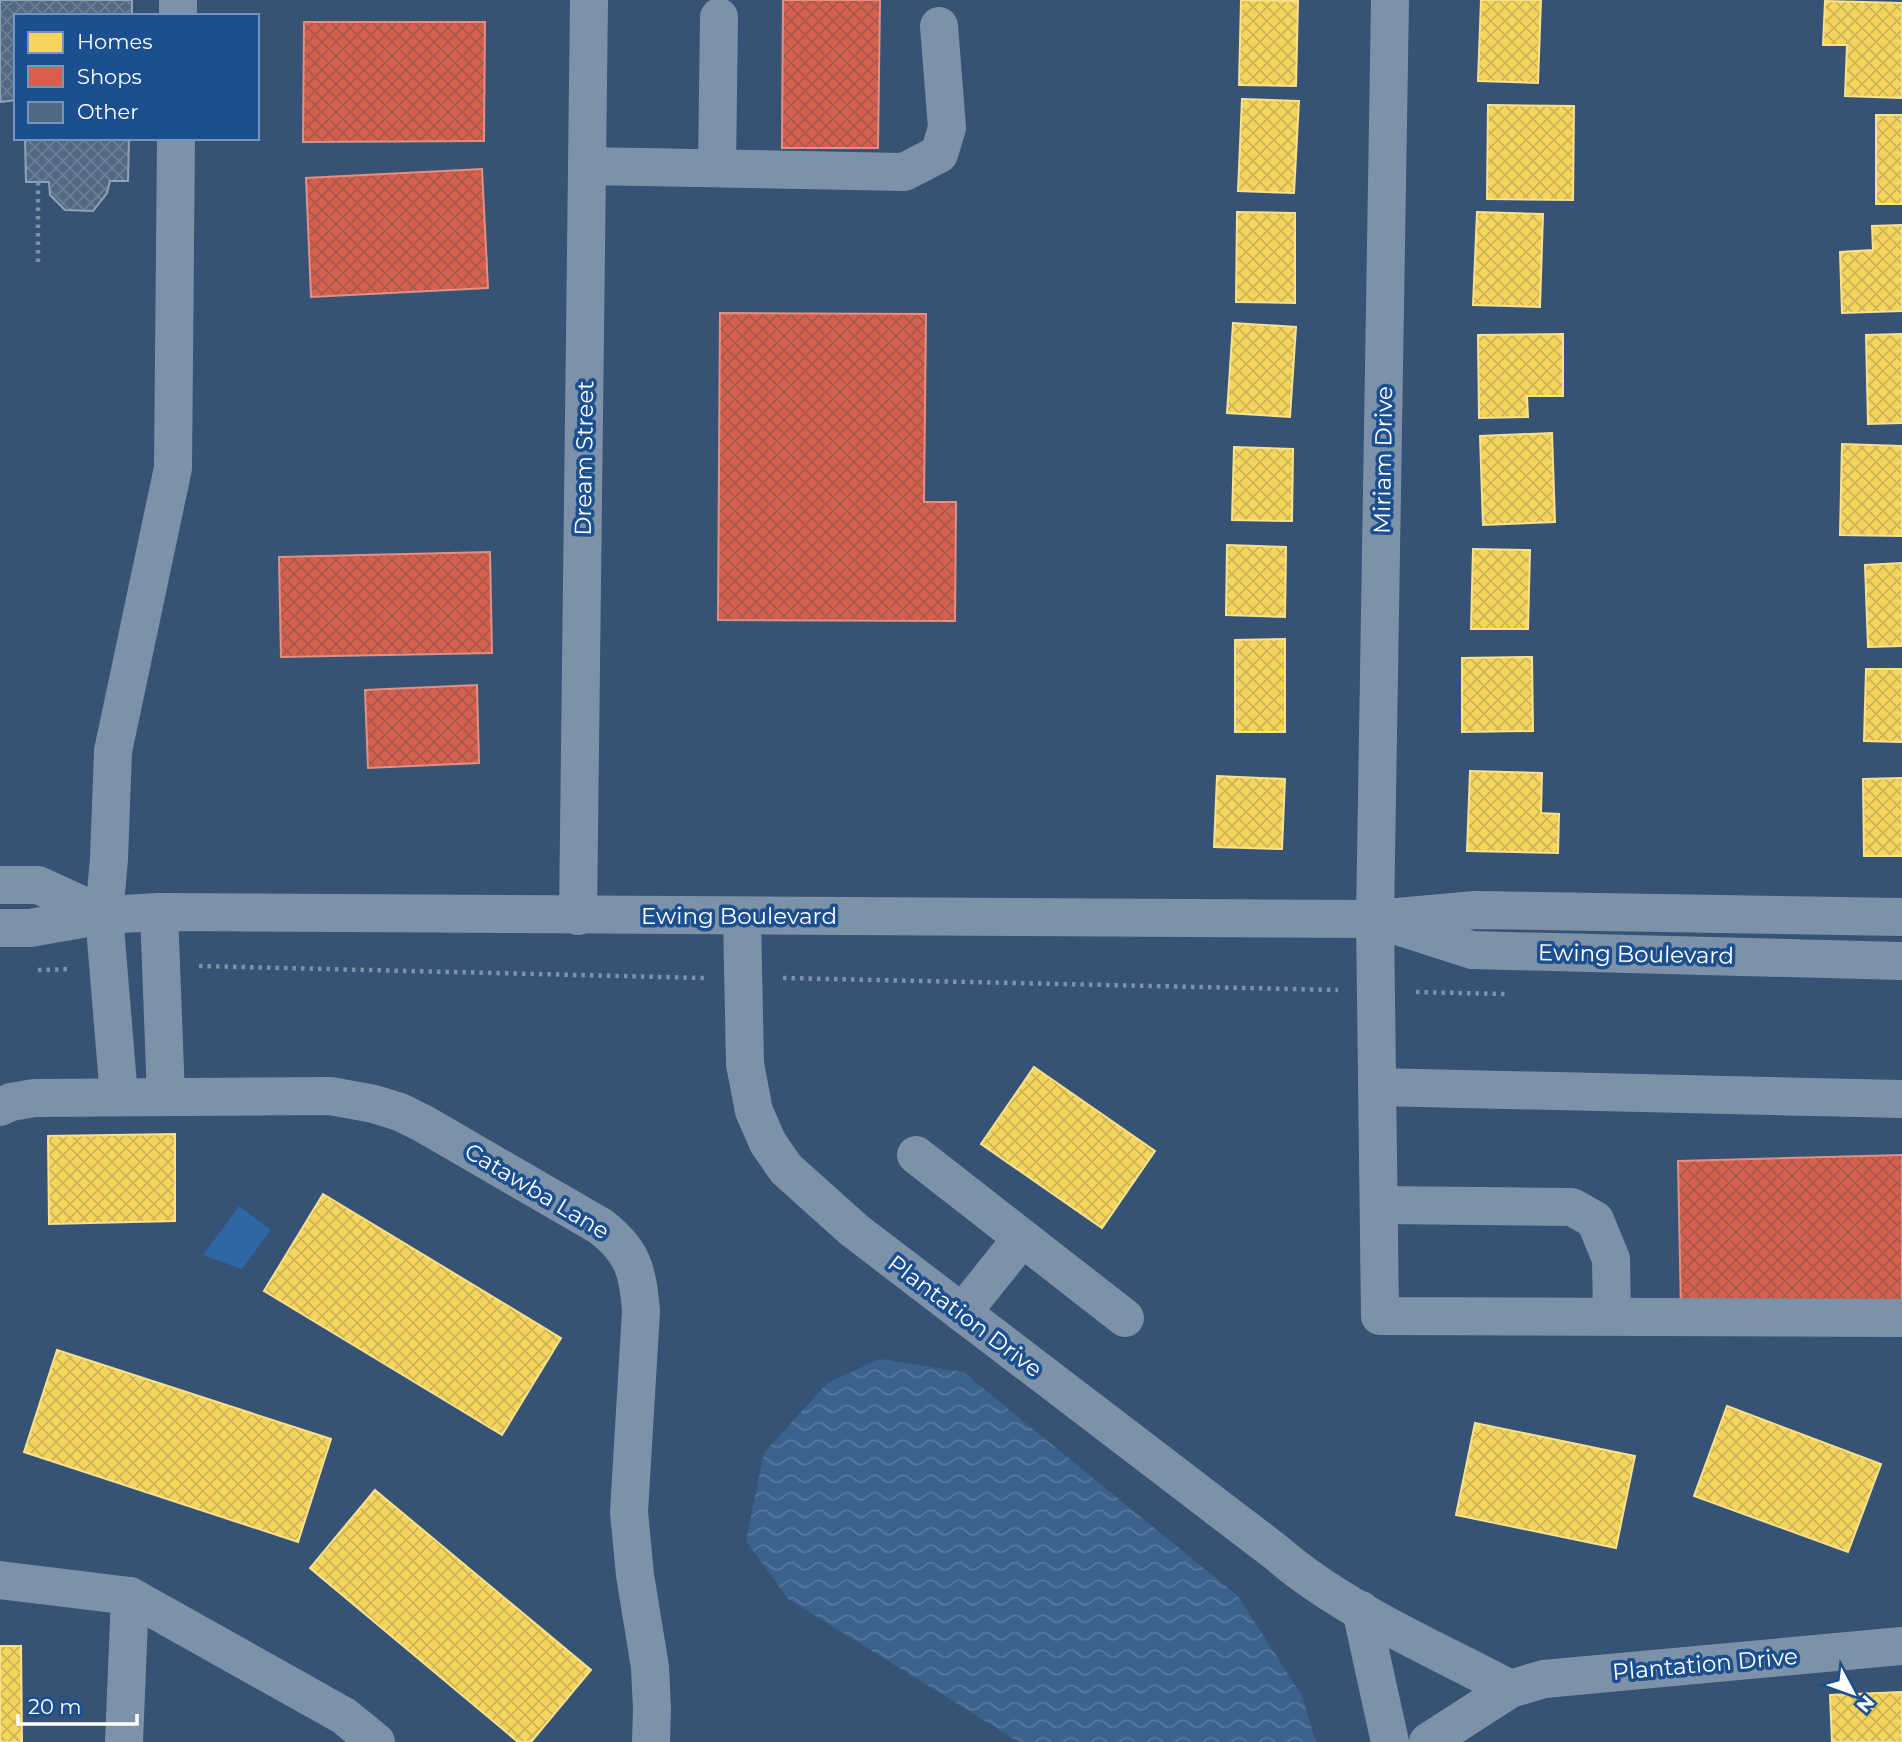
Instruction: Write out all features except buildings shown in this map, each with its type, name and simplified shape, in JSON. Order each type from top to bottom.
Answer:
[{"type":"street","name":"Dream Street","points":[[578,916],[589,0]]},
{"type":"street","name":"Miriam Drive","points":[[1390,0],[1375,919],[1380,1315],[1612,1316]]},
{"type":"street","points":[[717,168],[719,17]]},
{"type":"street","points":[[587,166],[904,172],[939,154],[947,128],[940,26]]},
{"type":"street","points":[[119,1097],[104,915],[113,751],[173,468],[176,140]]},
{"type":"street","name":"Ewing Boulevard","points":[[0,885],[38,885],[104,915]]},
{"type":"street","name":"Ewing Boulevard","points":[[0,928],[30,928],[104,915],[159,912],[1375,919],[1475,910],[1902,917]]},
{"type":"street","points":[[159,912],[166,1097]]},
{"type":"street","name":"Plantation Drive","points":[[742,916],[745,1065],[754,1111],[768,1143],[786,1169],[853,1230],[1277,1553],[1299,1573],[1361,1610],[1510,1689]]},
{"type":"street","name":"Ewing Boulevard","points":[[1375,919],[1472,950],[1902,961]]},
{"type":"street","points":[[1377,1087],[1902,1100]]},
{"type":"street","name":"Catawba Lane","points":[[0,1107],[34,1098],[119,1097],[331,1096],[374,1104],[400,1112],[424,1124],[600,1226],[617,1240],[635,1265],[641,1311],[629,1512],[635,1575],[650,1667],[651,1742]]},
{"type":"street","points":[[916,1155],[1125,1318]]},
{"type":"street","points":[[1379,1205],[1572,1207],[1595,1220],[1611,1259],[1612,1316],[1902,1318]]},
{"type":"street","points":[[962,1313],[1022,1238]]},
{"type":"street","points":[[0,1580],[130,1596],[344,1716],[376,1742]]},
{"type":"street","points":[[124,1742],[130,1596]]},
{"type":"street","points":[[1361,1610],[1390,1742]]},
{"type":"street","name":"Plantation Drive","points":[[1428,1742],[1510,1689],[1544,1679],[1902,1646]]},
{"type":"path","points":[[38,182],[38,264]]},
{"type":"path","points":[[202,966],[708,978]]},
{"type":"shaded area","points":[[239,1206],[271,1230],[242,1269],[203,1255]]},
{"type":"water","points":[[880,1359],[963,1372],[1238,1596],[1302,1696],[1316,1742],[1019,1742],[788,1599],[746,1541],[764,1453],[827,1383]]}]
